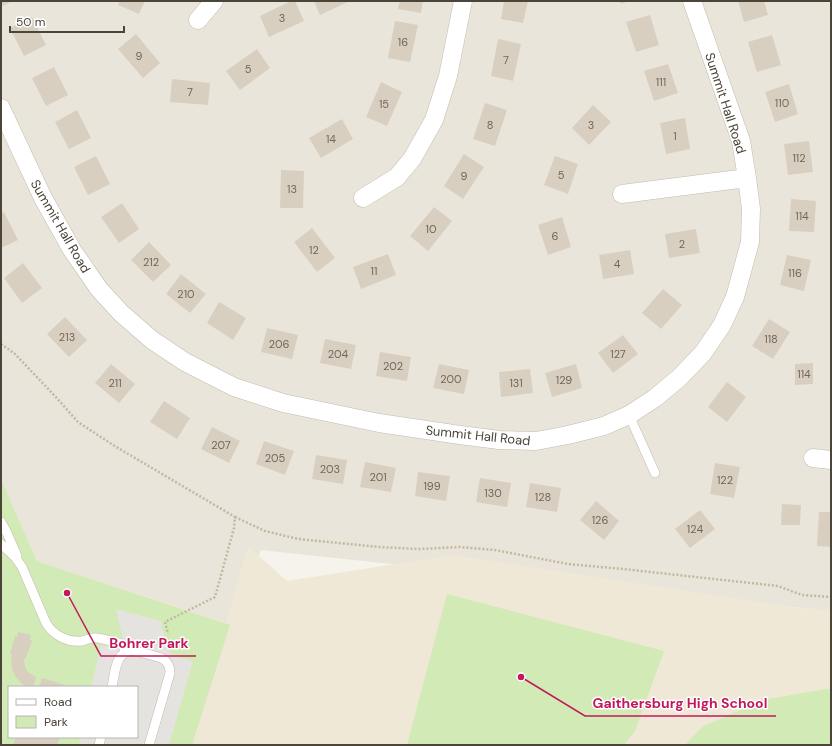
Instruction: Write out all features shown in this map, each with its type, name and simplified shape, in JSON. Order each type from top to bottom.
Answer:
[{"type":"street","points":[[198,20],[214,1]]},
{"type":"street","points":[[363,198],[397,177],[412,159],[434,120],[448,76],[463,1]]},
{"type":"street","name":"Summit Hall Road","points":[[1,108],[43,198],[72,250],[99,289],[121,313],[152,340],[185,362],[234,387],[283,403],[379,423],[500,440],[536,441],[604,426],[629,415],[656,398],[679,378],[703,353],[722,325],[735,298],[750,242],[751,209],[747,178],[741,141],[692,1]]},
{"type":"street","points":[[622,194],[747,178]]},
{"type":"street","points":[[812,458],[831,460]]},
{"type":"lane","points":[[629,415],[654,473]]},
{"type":"lane","points":[[1,522],[8,533],[49,628],[55,634],[73,640],[80,641],[96,638],[119,643],[126,652]]},
{"type":"lane","points":[[1,544],[22,566]]},
{"type":"lane","points":[[112,686],[119,659],[126,652],[134,651],[161,658],[170,668],[170,673],[149,745]]},
{"type":"path","points":[[1,344],[14,354],[78,422],[113,445],[235,517],[265,531],[298,539],[379,547],[419,549],[460,547],[495,550],[568,564],[778,586],[802,595],[831,597]]},
{"type":"path","points":[[168,634],[165,622],[216,597],[234,528],[235,517]]},
{"type":"shaded area","points":[[1,1],[831,1],[831,611],[261,550],[230,625],[37,561],[1,479]]},
{"type":"shaded area","points":[[248,546],[287,581],[453,555],[800,608],[831,610],[831,745],[191,745]]},
{"type":"shaded area","points":[[116,609],[161,621],[166,645],[170,653],[176,657],[193,661],[169,745],[79,745],[80,738],[138,738],[138,686],[91,686],[101,645],[119,648],[123,643]]},
{"type":"green space","points":[[1,479],[37,561],[230,625],[192,745],[1,745]]},
{"type":"green space","points":[[447,594],[664,651],[635,731],[624,745],[407,745]]},
{"type":"green space","points":[[827,689],[831,690],[831,745],[685,745],[702,727],[762,700]]},
{"type":"building","points":[[1,1],[12,1],[3,6]]},
{"type":"building","points":[[120,1],[145,1],[139,14],[118,5]]},
{"type":"building","points":[[291,1],[295,1],[304,21],[269,37],[260,16]]},
{"type":"building","points":[[314,1],[350,1],[320,15]]},
{"type":"building","points":[[400,1],[423,1],[421,13],[398,9]]},
{"type":"building","points":[[504,1],[528,1],[523,23],[501,19]]},
{"type":"building","points":[[620,1],[629,1],[621,4]]},
{"type":"building","points":[[738,1],[764,1],[768,15],[744,22]]},
{"type":"building","points":[[650,15],[659,45],[636,52],[626,22]]},
{"type":"building","points":[[32,17],[46,45],[24,56],[10,28]]},
{"type":"building","points":[[395,21],[418,25],[410,62],[388,58]]},
{"type":"building","points":[[136,34],[160,63],[143,78],[118,49]]},
{"type":"building","points":[[772,35],[781,65],[757,72],[748,42]]},
{"type":"building","points":[[498,39],[521,44],[513,81],[491,76]]},
{"type":"building","points":[[257,49],[270,68],[240,90],[226,71]]},
{"type":"building","points":[[668,64],[678,93],[654,101],[644,71]]},
{"type":"building","points":[[54,67],[68,95],[46,106],[32,78]]},
{"type":"building","points":[[172,79],[210,83],[208,105],[170,102]]},
{"type":"building","points":[[381,82],[402,92],[387,126],[366,117]]},
{"type":"building","points":[[789,84],[798,114],[775,122],[765,92]]},
{"type":"building","points":[[485,103],[507,110],[495,146],[473,139]]},
{"type":"building","points":[[593,105],[611,122],[589,145],[572,128]]},
{"type":"building","points":[[77,110],[91,138],[69,149],[55,122]]},
{"type":"building","points":[[685,118],[690,149],[666,154],[660,123]]},
{"type":"building","points":[[342,119],[353,139],[321,158],[309,138]]},
{"type":"building","points":[[809,141],[813,172],[788,175],[784,144]]},
{"type":"building","points":[[464,154],[484,167],[463,199],[444,186]]},
{"type":"building","points":[[96,156],[110,184],[88,195],[74,167]]},
{"type":"building","points":[[555,156],[578,164],[568,194],[544,185]]},
{"type":"building","points":[[281,170],[304,171],[303,208],[280,208]]},
{"type":"building","points":[[791,199],[816,201],[814,232],[789,231]]},
{"type":"building","points":[[122,203],[139,229],[119,243],[101,217]]},
{"type":"building","points":[[434,207],[452,221],[428,251],[410,236]]},
{"type":"building","points":[[4,212],[18,240],[1,248],[1,213]]},
{"type":"building","points":[[562,217],[571,247],[548,255],[538,225]]},
{"type":"building","points":[[312,228],[335,258],[317,272],[294,242]]},
{"type":"building","points":[[696,229],[700,253],[669,258],[665,234]]},
{"type":"building","points":[[149,242],[171,265],[153,282],[131,260]]},
{"type":"building","points":[[630,250],[634,274],[603,279],[599,255]]},
{"type":"building","points":[[388,254],[396,275],[361,289],[353,267]]},
{"type":"building","points":[[787,255],[811,260],[804,291],[780,285]]},
{"type":"building","points":[[23,263],[42,288],[22,303],[4,278]]},
{"type":"building","points":[[181,274],[206,294],[190,313],[166,294]]},
{"type":"building","points":[[663,289],[682,305],[661,329],[642,313]]},
{"type":"building","points":[[219,302],[246,318],[233,340],[207,323]]},
{"type":"building","points":[[65,317],[87,340],[69,357],[47,334]]},
{"type":"building","points":[[769,319],[790,332],[773,359],[752,346]]},
{"type":"building","points":[[267,328],[298,335],[292,359],[261,352]]},
{"type":"building","points":[[623,335],[638,354],[613,373],[598,353]]},
{"type":"building","points":[[325,339],[356,345],[351,369],[320,363]]},
{"type":"building","points":[[380,352],[411,357],[407,381],[376,376]]},
{"type":"building","points":[[813,363],[813,384],[795,385],[795,364]]},
{"type":"building","points":[[111,364],[135,384],[119,403],[95,383]]},
{"type":"building","points":[[439,364],[469,370],[464,394],[433,388]]},
{"type":"building","points":[[576,364],[582,388],[552,397],[545,373]]},
{"type":"building","points":[[530,369],[533,393],[501,397],[499,372]]},
{"type":"building","points":[[727,382],[746,397],[727,422],[708,407]]},
{"type":"building","points":[[164,401],[190,418],[177,439],[150,422]]},
{"type":"building","points":[[212,427],[240,441],[229,463],[201,449]]},
{"type":"building","points":[[264,441],[294,451],[285,475],[256,464]]},
{"type":"building","points":[[316,455],[347,460],[343,484],[312,479]]},
{"type":"building","points":[[365,462],[396,468],[391,492],[360,487]]},
{"type":"building","points":[[715,463],[740,467],[734,498],[710,494]]},
{"type":"building","points":[[418,472],[450,476],[446,501],[415,496]]},
{"type":"building","points":[[480,478],[511,483],[507,507],[476,502]]},
{"type":"building","points":[[530,483],[561,488],[557,512],[526,507]]},
{"type":"building","points":[[596,501],[619,521],[604,540],[580,520]]},
{"type":"building","points":[[782,504],[801,505],[800,525],[781,525]]},
{"type":"building","points":[[700,510],[715,529],[690,548],[675,529]]},
{"type":"building","points":[[819,512],[831,512],[831,547],[817,546]]},
{"type":"building","points":[[18,632],[31,635],[30,640],[32,641],[24,660],[25,667],[28,672],[36,677],[33,686],[26,686],[22,684],[12,669],[12,654],[10,654],[15,636],[17,637]]},
{"type":"building","points":[[42,678],[65,685],[64,686],[39,686]]},
{"type":"building","points":[[16,738],[60,738],[57,745],[13,745]]},
{"type":"place","name":"Bohrer Park","points":[[67,593]]},
{"type":"place","name":"Gaithersburg High School","points":[[521,677]]}]
